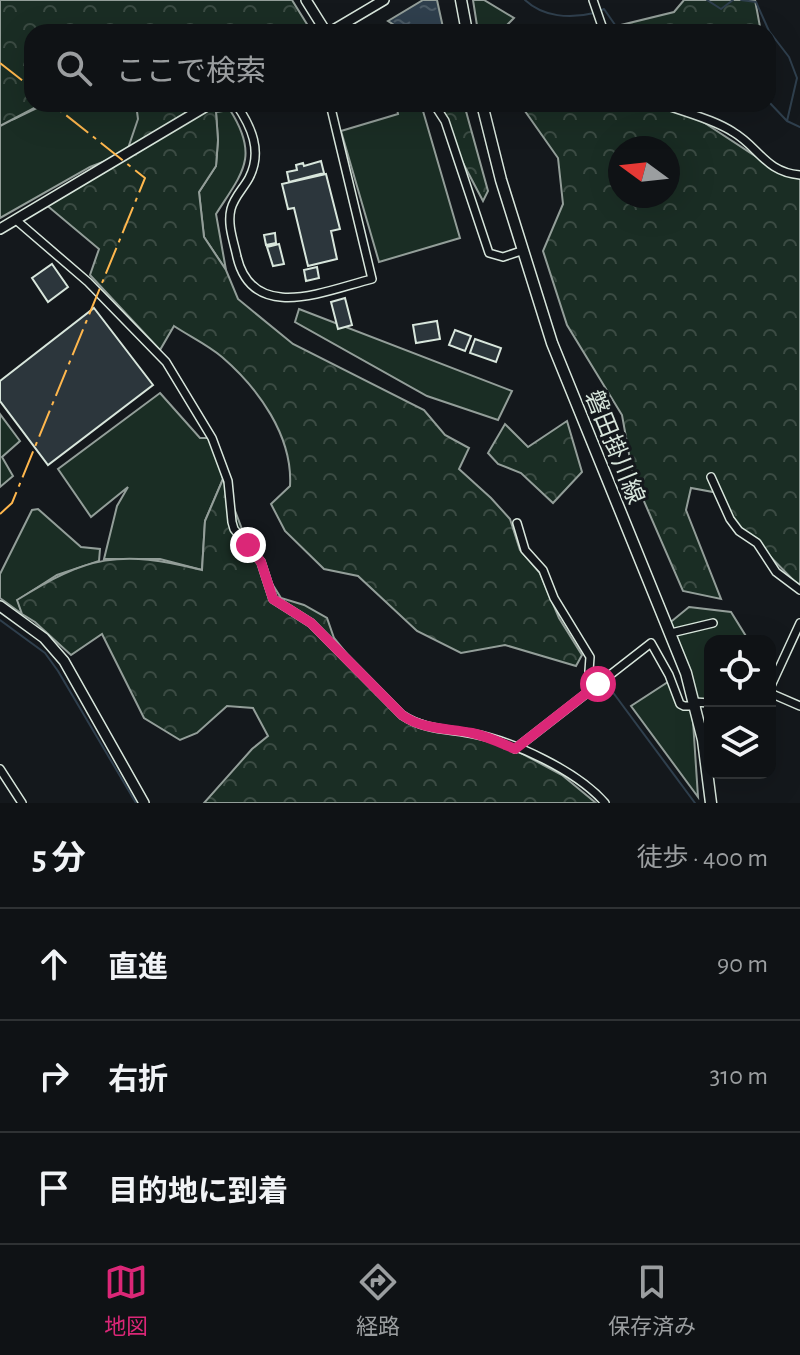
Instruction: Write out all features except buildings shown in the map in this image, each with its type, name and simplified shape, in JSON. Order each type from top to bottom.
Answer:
[{"type":"main road","points":[[461,0],[466,24]]},
{"type":"main road","name":"磐田掛川線","points":[[484,112],[521,251],[552,343],[671,633],[695,704],[711,803]]},
{"type":"street","points":[[306,0],[322,24]]},
{"type":"street","points":[[342,24],[384,0]]},
{"type":"street","points":[[593,0],[601,24]]},
{"type":"street","points":[[0,229],[197,112]]},
{"type":"street","points":[[241,112],[248,122],[255,150],[250,177],[234,200],[229,217],[239,265],[254,289],[269,297],[286,299],[372,279],[332,112]]},
{"type":"street","points":[[439,112],[445,121],[489,253],[503,257],[521,251]]},
{"type":"street","points":[[684,112],[731,130],[772,167],[800,175]]},
{"type":"street","points":[[16,220],[88,282],[166,362],[212,438],[226,471],[229,512],[234,529],[261,562],[273,599],[311,623],[411,722],[487,737],[572,774],[605,803]]},
{"type":"street","points":[[711,477],[730,519],[739,531],[757,543],[776,572],[800,590]]},
{"type":"street","points":[[517,523],[525,550],[543,570],[554,598],[590,657],[589,671],[598,684]]},
{"type":"street","points":[[0,606],[44,638],[64,661],[144,803]]},
{"type":"street","points":[[671,633],[713,623]]},
{"type":"street","points":[[776,677],[800,623]]},
{"type":"street","points":[[515,749],[651,643],[669,675],[680,704],[704,703]]},
{"type":"street","points":[[776,693],[800,706]]},
{"type":"street","points":[[0,769],[22,803]]},
{"type":"green space","points":[[0,0],[292,0],[307,24],[24,24],[24,112],[27,112],[0,126]]},
{"type":"green space","points":[[473,0],[484,0],[514,18],[508,24],[477,24]]},
{"type":"green space","points":[[684,0],[755,0],[760,24],[625,24],[674,12]]},
{"type":"green space","points":[[28,112],[143,112],[144,115],[131,151],[90,167],[0,218],[0,123]]},
{"type":"green space","points":[[137,112],[216,112],[216,166],[199,192],[204,237],[226,270],[238,299],[293,344],[424,410],[445,435],[469,448],[459,469],[510,519],[520,550],[540,573],[559,618],[582,655],[576,666],[505,645],[461,653],[417,631],[358,576],[324,569],[285,531],[271,504],[290,486],[286,449],[271,414],[260,398],[222,357],[174,326],[160,350],[90,275],[99,249],[44,203],[124,160],[138,119]]},
{"type":"green space","points":[[216,112],[231,112],[239,126],[246,153],[240,175],[216,214],[226,270],[204,237],[199,192],[216,166]]},
{"type":"green space","points":[[423,112],[460,238],[379,262],[341,131],[398,114]]},
{"type":"green space","points":[[436,112],[466,112],[488,191],[483,201]]},
{"type":"green space","points":[[526,112],[686,112],[772,167],[800,172],[800,587],[757,543],[728,521],[718,493],[691,488],[686,510],[721,599],[683,591],[633,476],[622,415],[567,325],[543,251],[563,204],[558,158]]},
{"type":"green space","points":[[299,309],[512,391],[498,420],[427,396],[295,322]]},
{"type":"green space","points":[[160,393],[200,438],[212,438],[223,479],[205,521],[202,570],[160,559],[104,559],[117,506],[128,487],[91,517],[58,469]]},
{"type":"green space","points":[[0,414],[20,441],[2,457],[13,476],[0,487]]},
{"type":"green space","points":[[567,421],[582,472],[553,503],[521,473],[498,464],[488,453],[505,424],[528,447]]},
{"type":"green space","points":[[223,479],[248,545],[281,598],[304,605],[327,618],[334,638],[392,710],[504,744],[562,775],[596,803],[204,803],[252,749],[268,736],[253,708],[227,706],[197,733],[180,740],[144,718],[102,634],[71,655],[22,614],[17,600],[64,574],[105,561],[148,560],[202,570],[205,521]]},
{"type":"green space","points":[[38,509],[81,547],[100,549],[99,561],[57,575],[18,600],[22,614],[0,598],[0,574],[32,510]]},
{"type":"green space","points":[[689,607],[731,612],[745,635],[704,635],[704,701],[694,702],[667,625]]},
{"type":"green space","points":[[671,680],[680,703],[692,706],[698,797],[631,706]]},
{"type":"water","points":[[423,0],[437,0],[442,24],[393,24],[388,21]]},
{"type":"waterway","points":[[525,0],[540,10],[557,15],[594,13]]},
{"type":"waterway","points":[[707,0],[721,9],[733,0]]},
{"type":"waterway","points":[[741,0],[756,2],[766,24]]},
{"type":"waterway","points":[[600,11],[604,9],[614,24]]},
{"type":"waterway","points":[[776,40],[789,57],[797,78],[787,121]]},
{"type":"waterway","points":[[776,109],[787,121],[800,127]]},
{"type":"waterway","points":[[0,620],[45,653],[136,803]]},
{"type":"waterway","points":[[606,683],[695,803]]},
{"type":"power","points":[[0,63],[24,82]]},
{"type":"power","points":[[0,514],[12,503],[145,178],[62,112]]},
{"type":"route","points":[[248,545],[261,562],[273,599],[311,623],[411,722],[472,733],[515,749],[598,684]]}]
